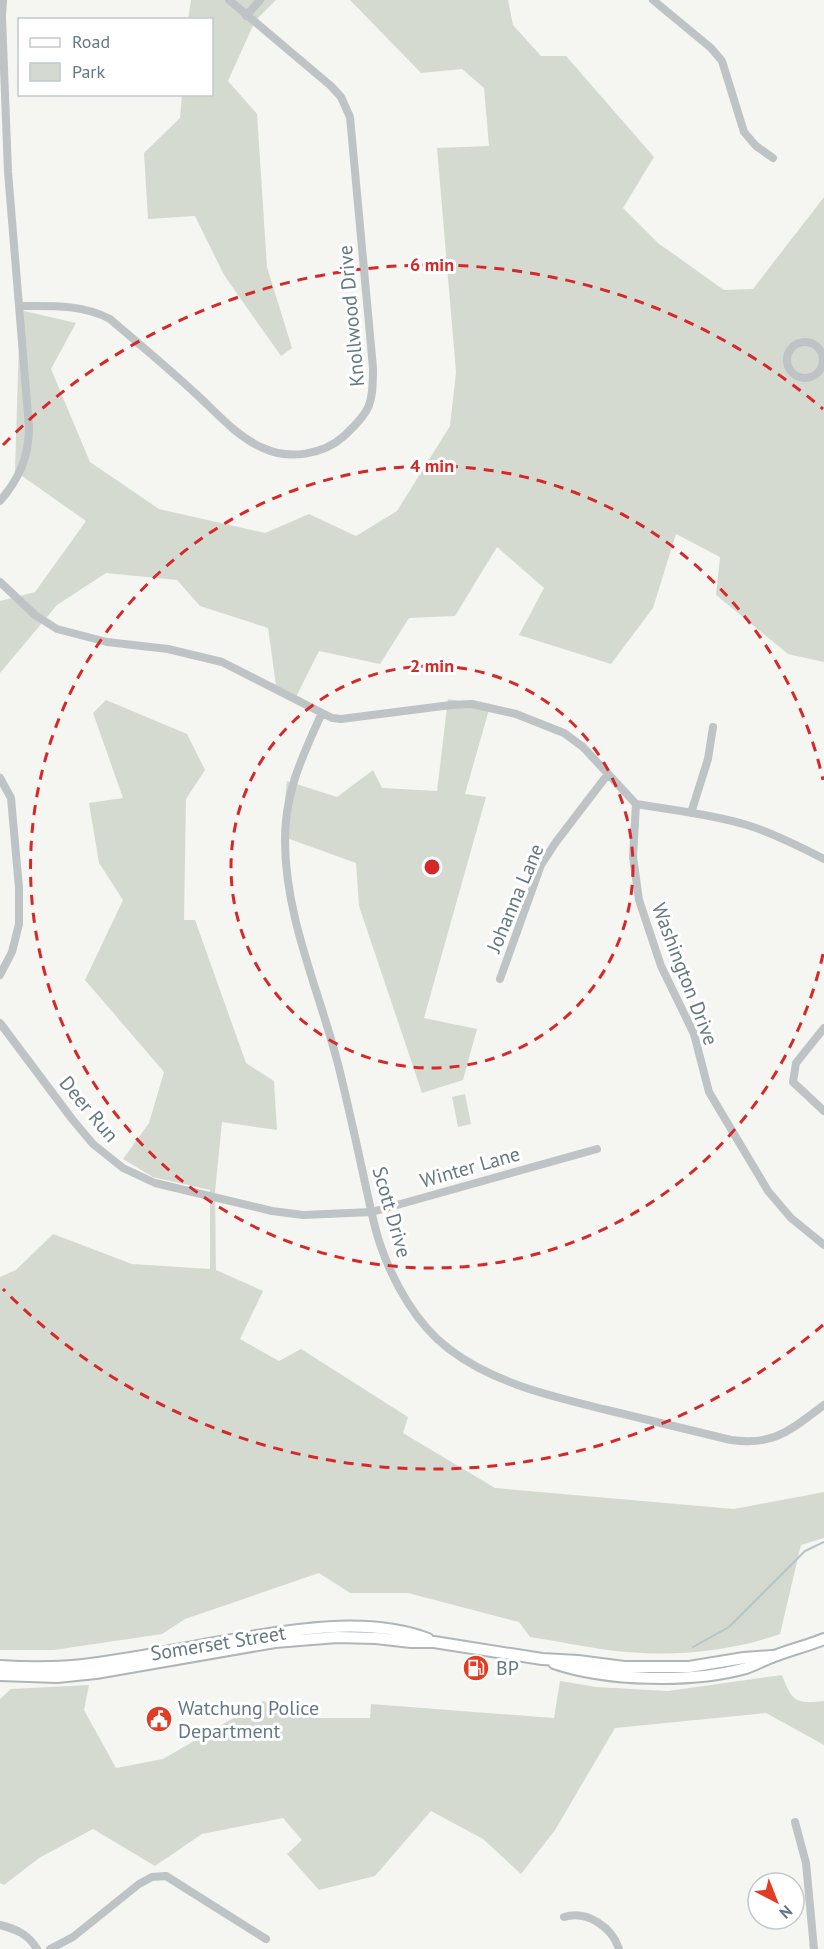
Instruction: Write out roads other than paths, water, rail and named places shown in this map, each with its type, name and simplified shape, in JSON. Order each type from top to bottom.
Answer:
[{"type":"main road","name":"Somerset Street","points":[[0,1666],[51,1667],[89,1664],[316,1628],[393,1630],[412,1633],[434,1642]]},
{"type":"main road","name":"Somerset Street","points":[[0,1675],[57,1677],[96,1673],[296,1639],[358,1637],[434,1642],[542,1659],[624,1667],[668,1668],[772,1656],[824,1638]]},
{"type":"street","points":[[0,501],[15,483],[29,441],[8,172],[3,0]]},
{"type":"street","name":"Knollwood Drive","points":[[20,306],[81,308],[96,311],[110,319],[243,437],[272,452],[303,454],[323,450],[339,440],[367,411],[374,395],[373,368],[350,117],[341,98],[331,86],[289,48],[246,16],[229,0]]},
{"type":"street","points":[[246,16],[260,0]]},
{"type":"street","points":[[653,0],[711,48],[722,61],[744,132],[756,146],[773,158]]},
{"type":"street","points":[[802,343],[821,346],[822,366],[817,373],[804,378],[792,372],[787,363],[791,349],[802,343]]},
{"type":"street","points":[[0,582],[35,615],[57,629],[131,647],[168,649],[222,662],[321,715],[341,719],[472,704],[516,714],[564,733],[583,747],[636,804],[748,825],[794,843],[824,859]]},
{"type":"street","name":"Scott Drive","points":[[321,715],[299,762],[289,793],[285,838],[286,858],[297,922],[338,1065],[383,1252],[401,1292],[412,1308],[447,1348],[488,1374],[551,1396],[731,1440],[760,1442],[782,1435],[824,1405]]},
{"type":"street","points":[[691,813],[708,759],[713,727]]},
{"type":"street","name":"Johanna Lane","points":[[500,979],[542,866],[556,842],[608,774]]},
{"type":"street","points":[[0,778],[11,798],[19,888],[19,924],[12,952],[0,975]]},
{"type":"street","name":"Washington Drive","points":[[636,804],[633,857],[639,900],[661,966],[694,1034],[709,1092],[768,1191],[791,1218],[824,1245]]},
{"type":"street","name":"Deer Run","points":[[0,1023],[71,1119],[107,1156],[123,1168],[155,1183],[245,1204]]},
{"type":"street","points":[[824,1028],[796,1063],[793,1082],[824,1112]]},
{"type":"street","name":"Winter Lane","points":[[245,1204],[303,1215],[372,1212],[597,1149]]},
{"type":"street","points":[[795,1822],[806,1863],[814,1949]]},
{"type":"street","points":[[50,1949],[73,1937],[139,1884],[152,1876],[166,1875],[266,1939]]},
{"type":"street","points":[[564,1917],[578,1914],[589,1917],[613,1936],[619,1949]]},
{"type":"street","points":[[0,1925],[23,1933],[37,1949]]},
{"type":"waterway","points":[[693,1647],[729,1627],[805,1551],[824,1542]]},
{"type":"place","name":"BP","points":[[476,1668]]},
{"type":"place","name":"Watchung Police Department","points":[[159,1719]]}]
